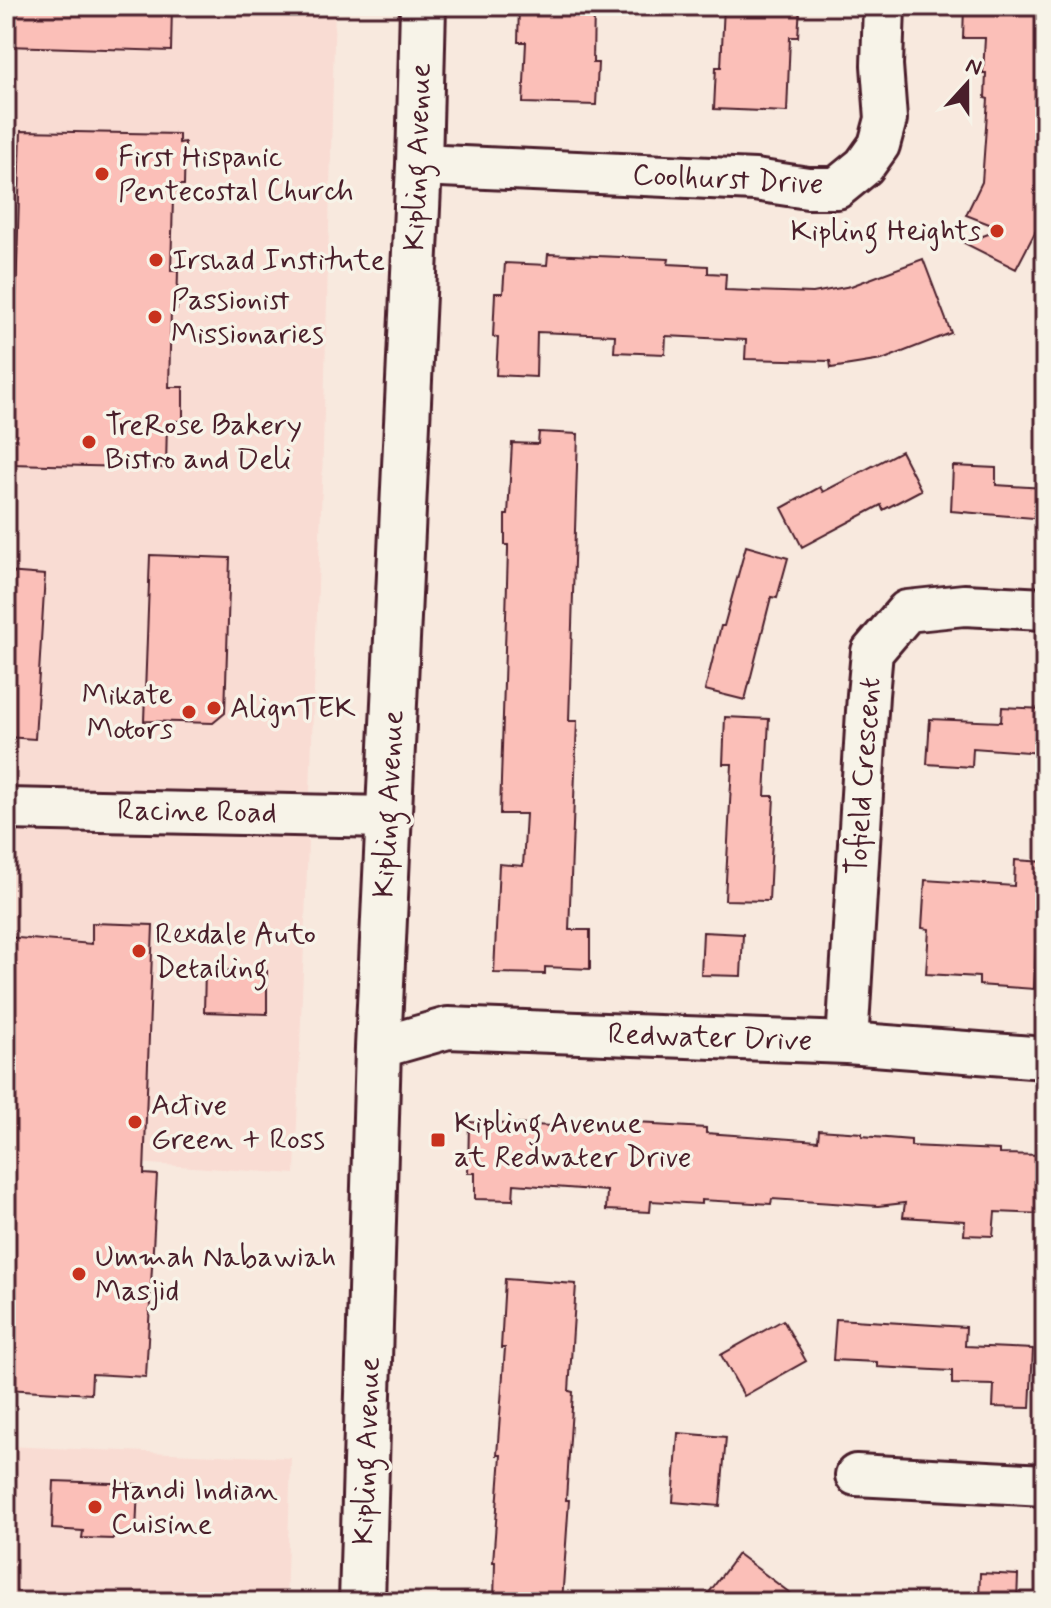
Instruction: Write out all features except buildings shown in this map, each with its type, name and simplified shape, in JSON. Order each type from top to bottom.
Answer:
[{"type":"main road","name":"Kipling Avenue","points":[[362,1602],[378,1048],[419,165],[423,6]]},
{"type":"street","name":"Coolhurst Drive","points":[[419,165],[755,180],[808,188],[837,188],[864,166],[879,145],[886,119],[882,65],[884,6]]},
{"type":"street","name":"Tofield Crescent","points":[[847,1043],[872,652],[907,611],[964,605],[1045,609]]},
{"type":"street","name":"Racine Road","points":[[6,809],[388,817]]},
{"type":"street","name":"Redwater Drive","points":[[378,1048],[448,1028],[847,1043],[1045,1058]]},
{"type":"street","points":[[856,1475],[1045,1485]]},
{"type":"shaded area","points":[[6,6],[335,6],[322,485],[295,1174],[6,1154]]},
{"type":"shaded area","points":[[6,1446],[291,1458],[286,1602],[6,1602]]},
{"type":"place","name":"First Hispanic Pentecostal Church","points":[[102,174]]},
{"type":"place","name":"Kipling Heights","points":[[997,231]]},
{"type":"place","name":"Irshad Institute","points":[[156,260]]},
{"type":"place","name":"Passionist Missionaries","points":[[155,317]]},
{"type":"place","name":"TreRose Bakery Bistro and Deli","points":[[89,442]]},
{"type":"place","name":"AlignTEK","points":[[214,708]]},
{"type":"place","name":"Mikate Motors","points":[[189,712]]},
{"type":"place","name":"Rexdale Auto Detailing","points":[[139,951]]},
{"type":"place","name":"Active Green + Ross","points":[[135,1122]]},
{"type":"place","name":"Kipling Avenue at Redwater Drive","points":[[438,1140]]},
{"type":"place","name":"Ummah Nabawiah Masjid","points":[[79,1274]]},
{"type":"place","name":"Handi Indian Cuisine","points":[[95,1507]]}]
